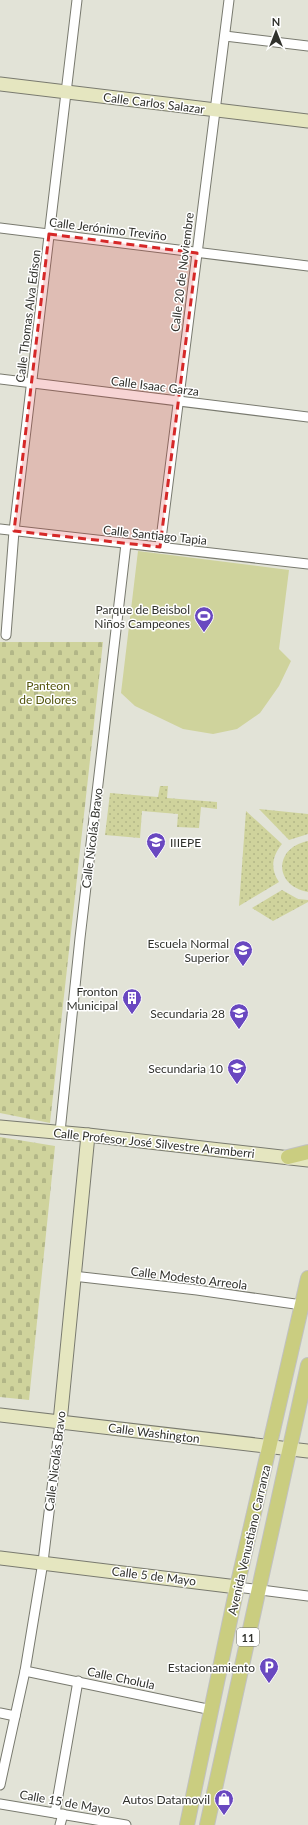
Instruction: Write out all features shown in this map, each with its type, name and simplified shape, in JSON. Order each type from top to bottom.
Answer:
[{"type":"main road","points":[[288,1157],[308,1152]]},
{"type":"main road","name":"Avenida Venustiano Carranza","points":[[187,1825],[238,1587],[308,1278]]},
{"type":"main road","name":"Avenida Venustiano Carranza","points":[[207,1825],[308,1365]]},
{"type":"street","name":"Calle Thomas Alva Edison","points":[[6,635],[4,593],[14,530],[77,0]]},
{"type":"street","name":"Calle 20 de Noviembre","points":[[160,547],[229,0]]},
{"type":"street","points":[[225,36],[308,46]]},
{"type":"street","name":"Calle Carlos Salazar","points":[[0,84],[308,121]]},
{"type":"street","name":"Calle Jerónimo Treviño","points":[[0,228],[308,266]]},
{"type":"street","name":"Calle Isaac Garza","points":[[0,379],[308,416]]},
{"type":"street","name":"Calle Santiago Tapia","points":[[0,529],[126,544],[308,561]]},
{"type":"street","name":"Calle Nicolás Bravo","points":[[60,1132],[80,938],[126,544]]},
{"type":"street","name":"Calle Profesor José Silvestre Aramberri","points":[[0,1127],[60,1132],[308,1160]]},
{"type":"street","name":"Calle Nicolás Bravo","points":[[0,1785],[25,1671],[43,1562],[60,1422],[73,1276],[88,1135]]},
{"type":"street","name":"Calle Modesto Arreola","points":[[73,1276],[197,1290],[302,1305]]},
{"type":"street","name":"Calle Washington","points":[[0,1415],[308,1451]]},
{"type":"street","name":"Calle 5 de Mayo","points":[[0,1558],[43,1562],[308,1596]]},
{"type":"street","name":"Calle Cholula","points":[[25,1671],[212,1710]]},
{"type":"street","points":[[60,1825],[59,1813],[78,1681]]},
{"type":"street","points":[[0,1713],[15,1716]]},
{"type":"street","name":"Calle 15 de Mayo","points":[[0,1804],[126,1825]]},
{"type":"highlighted area","points":[[49,234],[197,253],[160,547],[14,531]]},
{"type":"green space","name":"Parque de Beisbol Niños Campeones","points":[[138,551],[289,570],[279,649],[291,661],[279,686],[260,713],[237,729],[213,734],[183,729],[135,706],[121,693]]},
{"type":"green space","name":"Panteon de Dolores","points":[[0,642],[103,642],[50,1123],[0,1113]]},
{"type":"green space","points":[[160,786],[168,786],[167,798],[217,802],[217,809],[201,807],[199,828],[177,827],[178,814],[142,811],[140,838],[105,835],[110,793],[158,797]]},
{"type":"green space","points":[[259,809],[308,814],[308,834],[289,840]]},
{"type":"green space","points":[[246,811],[282,844],[276,853],[273,863],[274,872],[279,882],[239,906]]},
{"type":"green space","points":[[308,841],[308,892],[297,888],[289,882],[284,875],[282,867],[288,851],[297,845]]},
{"type":"green space","points":[[282,890],[298,899],[308,900],[308,902],[273,921],[252,908]]},
{"type":"green space","points":[[0,1137],[55,1146],[29,1400],[0,1397]]},
{"type":"place","name":"Parque de Beisbol Niños Campeones","points":[[204,633]]},
{"type":"place","name":"IIIEPE","points":[[156,859]]},
{"type":"place","name":"Escuela Normal Superior","points":[[243,967]]},
{"type":"place","name":"Fronton Municipal","points":[[132,1015]]},
{"type":"place","name":"Secundaria 28","points":[[239,1030]]},
{"type":"place","name":"Secundaria 10","points":[[237,1085]]},
{"type":"place","name":"Estacionamiento","points":[[269,1684]]},
{"type":"place","name":"Autos Datamovil","points":[[224,1816]]}]
